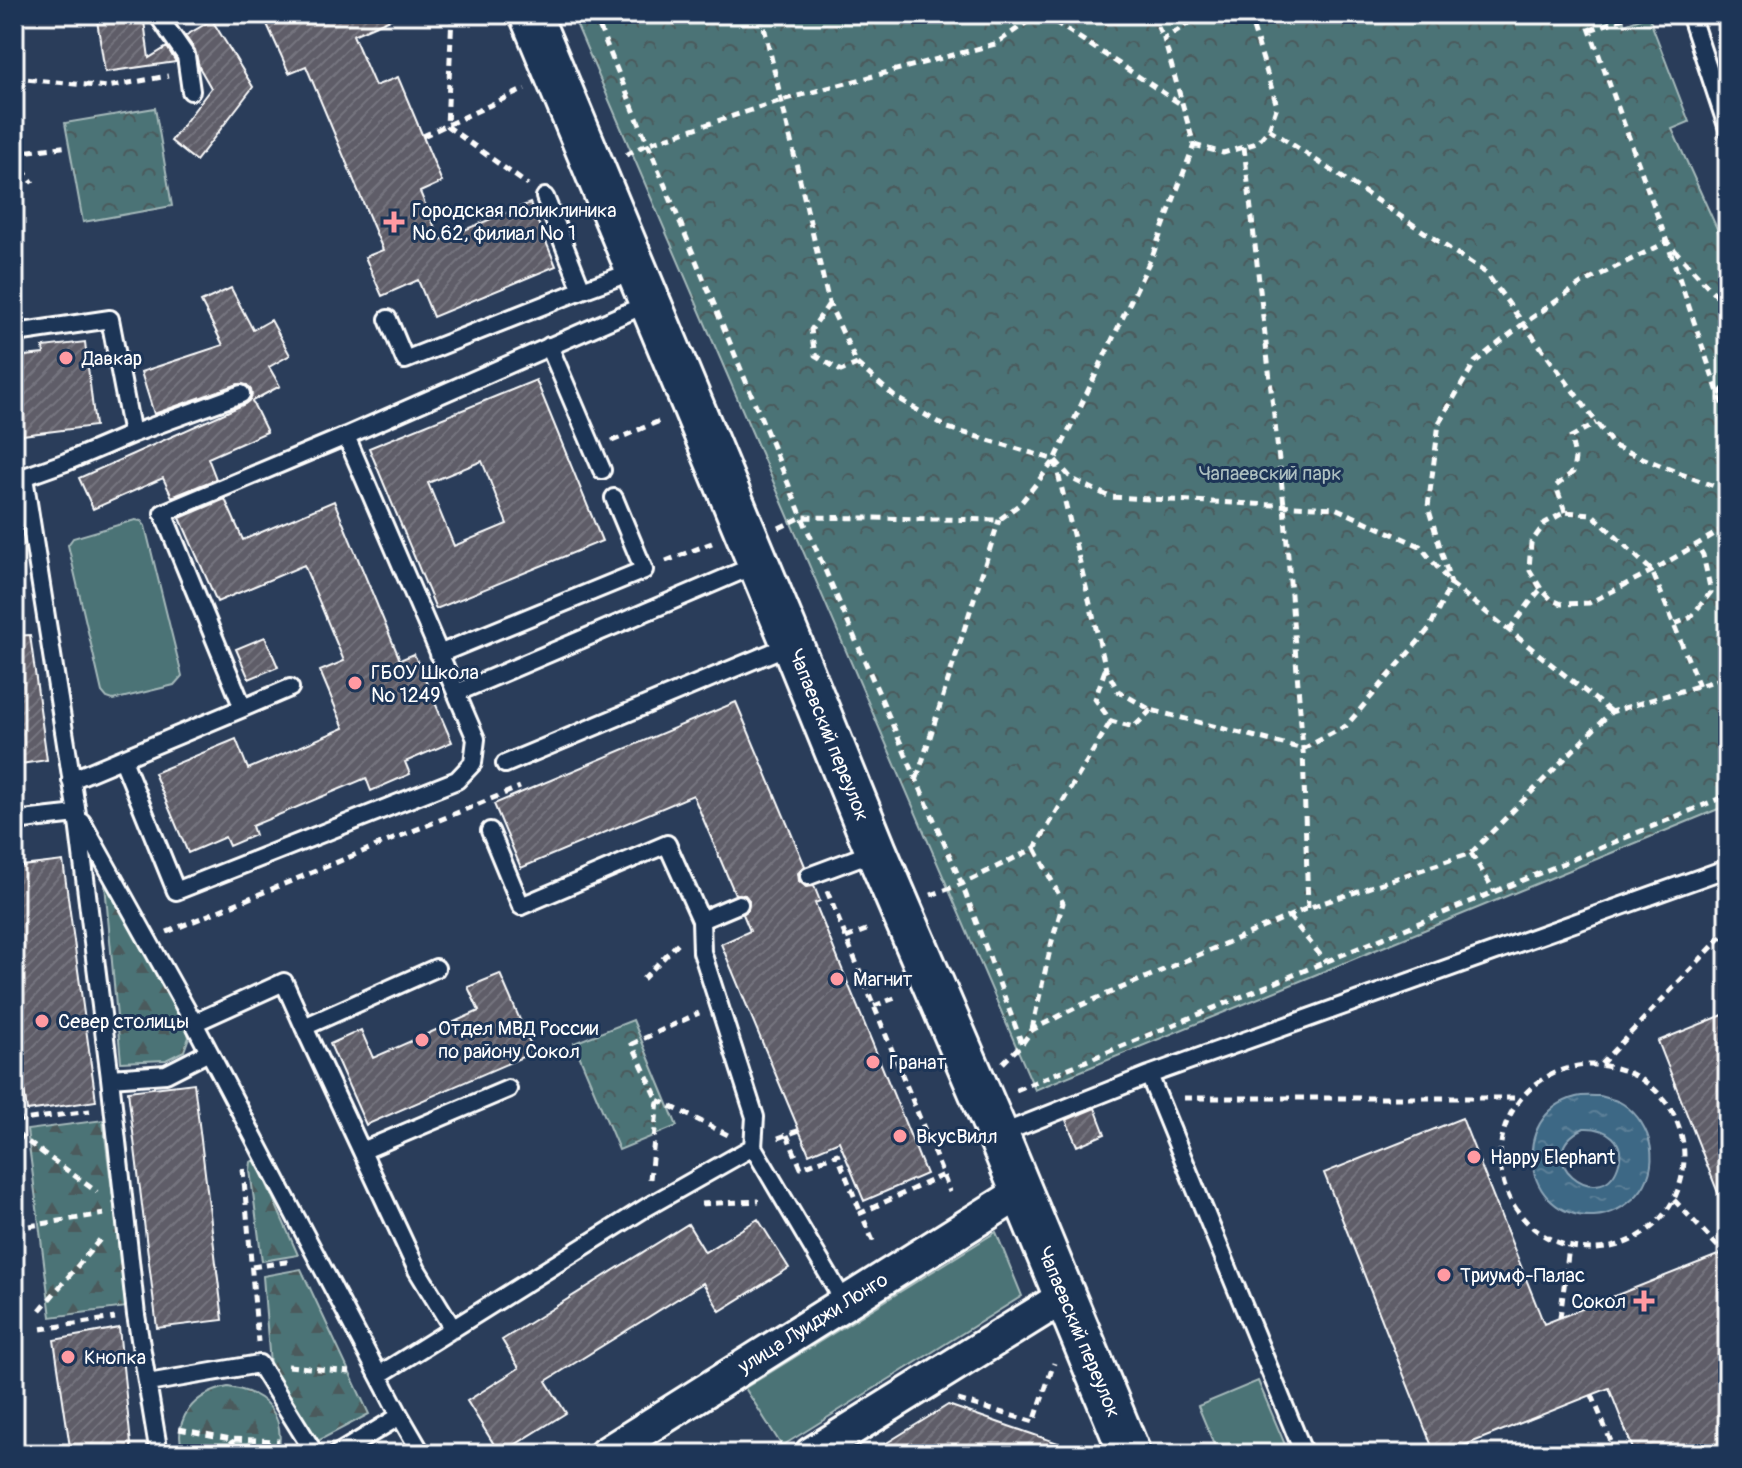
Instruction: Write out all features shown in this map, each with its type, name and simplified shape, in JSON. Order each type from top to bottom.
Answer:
[{"type":"street","name":"Чапаевский переулок","points":[[530,14],[876,851],[1130,1454]]},
{"type":"street","name":"улица Луиджи Лонго","points":[[605,1454],[1021,1192]]},
{"type":"street","points":[[811,1454],[1065,1296]]},
{"type":"lane","points":[[157,14],[186,56],[191,91]]},
{"type":"lane","points":[[1690,14],[1728,129]]},
{"type":"lane","points":[[545,197],[582,290]]},
{"type":"lane","points":[[388,319],[405,360],[582,290],[644,286]]},
{"type":"lane","points":[[243,708],[163,513],[549,346],[644,286]]},
{"type":"lane","points":[[14,316],[16,333],[110,319],[132,434]]},
{"type":"lane","points":[[549,346],[602,470]]},
{"type":"lane","points":[[159,1454],[136,1315],[77,814],[19,478],[241,394]]},
{"type":"lane","points":[[123,760],[176,891],[457,780],[473,763],[476,739],[346,436]]},
{"type":"lane","points":[[439,654],[644,570],[614,498]]},
{"type":"lane","points":[[456,693],[758,564]]},
{"type":"lane","points":[[505,764],[792,644]]},
{"type":"lane","points":[[71,780],[290,688]]},
{"type":"lane","points":[[14,821],[77,814]]},
{"type":"lane","points":[[77,814],[194,1023],[422,1454]]},
{"type":"lane","points":[[490,831],[521,906],[667,844],[701,920],[702,952],[755,1117],[753,1147],[845,1303]]},
{"type":"lane","points":[[814,874],[876,851]]},
{"type":"lane","points":[[998,1135],[1149,1075],[1728,868]]},
{"type":"lane","points":[[701,920],[739,904]]},
{"type":"lane","points":[[304,1027],[436,968]]},
{"type":"lane","points":[[194,1023],[284,982],[417,1270],[453,1329]]},
{"type":"lane","points":[[110,1078],[166,1074],[209,1052]]},
{"type":"lane","points":[[1149,1075],[1304,1454]]},
{"type":"lane","points":[[362,1151],[508,1089]]},
{"type":"lane","points":[[379,1375],[647,1207],[753,1147]]},
{"type":"lane","points":[[148,1383],[259,1364],[311,1448]]},
{"type":"lane","points":[[337,1454],[400,1416]]},
{"type":"path","points":[[447,126],[452,14]]},
{"type":"path","points":[[594,14],[802,517],[962,884],[1022,1044]]},
{"type":"path","points":[[761,14],[829,303],[857,364],[895,397],[948,428],[1055,460],[1072,479],[1110,497],[1335,508],[1420,546],[1451,584],[1611,712]]},
{"type":"path","points":[[623,156],[647,144],[782,100],[995,44],[1041,14],[1182,105]]},
{"type":"path","points":[[917,779],[999,520],[1020,504],[1055,460],[1153,254],[1194,145],[1164,39],[1151,14]]},
{"type":"path","points":[[1164,39],[1198,17],[1221,14]]},
{"type":"path","points":[[1194,145],[1223,153],[1257,143],[1269,129],[1277,106],[1252,17],[1231,14]]},
{"type":"path","points":[[1584,14],[1728,422]]},
{"type":"path","points":[[1590,30],[1636,14]]},
{"type":"path","points":[[14,78],[107,87],[188,72]]},
{"type":"path","points":[[423,136],[530,87]]},
{"type":"path","points":[[447,126],[545,197]]},
{"type":"path","points":[[1269,129],[1486,273],[1614,446],[1728,491]]},
{"type":"path","points":[[33,183],[14,156],[69,146]]},
{"type":"path","points":[[1244,147],[1284,505],[1303,749],[1308,908]]},
{"type":"path","points":[[1667,242],[1728,308]]},
{"type":"path","points":[[1055,460],[1106,669],[1118,691],[1151,710],[1303,749],[1346,726],[1429,629],[1451,584],[1428,507],[1439,423],[1475,362],[1581,284],[1667,242]]},
{"type":"path","points":[[829,303],[811,330],[815,355],[841,371],[857,364]]},
{"type":"path","points":[[1719,396],[1728,383]]},
{"type":"path","points":[[593,449],[667,418]]},
{"type":"path","points":[[1565,512],[1556,486],[1573,472],[1575,458],[1571,437],[1596,423]]},
{"type":"path","points":[[1699,686],[1652,571],[1592,514],[1565,512],[1545,523],[1531,543],[1529,569],[1541,589],[1552,600],[1562,604],[1589,603],[1652,571],[1728,526]]},
{"type":"path","points":[[778,529],[802,517],[999,520]]},
{"type":"path","points":[[644,570],[717,541]]},
{"type":"path","points":[[1675,624],[1690,618],[1711,592],[1703,555],[1697,545]]},
{"type":"path","points":[[1509,630],[1541,589]]},
{"type":"path","points":[[1106,669],[1095,699],[1111,721],[1134,727],[1151,710]]},
{"type":"path","points":[[1032,1030],[1077,1007],[1308,908],[1471,853],[1611,712],[1728,677]]},
{"type":"path","points":[[928,895],[962,884],[1035,848],[1111,721]]},
{"type":"path","points":[[1015,1091],[1728,795]]},
{"type":"path","points":[[148,940],[480,805]]},
{"type":"path","points":[[1002,1064],[1032,1030],[1063,903],[1035,848]]},
{"type":"path","points":[[1471,853],[1495,892]]},
{"type":"path","points":[[814,874],[846,938],[950,1192]]},
{"type":"path","points":[[1289,916],[1326,962]]},
{"type":"path","points":[[643,979],[701,920]]},
{"type":"path","points":[[846,938],[879,924]]},
{"type":"path","points":[[1601,1064],[1728,930]]},
{"type":"path","points":[[874,1006],[908,993]]},
{"type":"path","points":[[719,1004],[632,1044],[658,1100],[647,1207],[784,1200]]},
{"type":"path","points":[[1601,1064],[1630,1072],[1656,1089],[1674,1113],[1684,1141],[1684,1171],[1674,1200],[1656,1224],[1630,1242],[1600,1249],[1570,1247],[1541,1235],[1518,1214],[1504,1186],[1499,1156],[1505,1125],[1520,1098],[1543,1078],[1571,1066],[1601,1064]]},
{"type":"path","points":[[1158,1098],[1520,1098]]},
{"type":"path","points":[[658,1100],[753,1147]]},
{"type":"path","points":[[15,1121],[113,1108]]},
{"type":"path","points":[[17,1134],[124,1211]]},
{"type":"path","points":[[787,1135],[801,1168],[837,1154],[873,1241]]},
{"type":"path","points":[[242,1162],[259,1364],[379,1375]]},
{"type":"path","points":[[861,1213],[943,1175]]},
{"type":"path","points":[[1674,1200],[1723,1252]]},
{"type":"path","points":[[29,1226],[124,1211]]},
{"type":"path","points":[[40,1310],[124,1211]]},
{"type":"path","points":[[1560,1318],[1570,1247]]},
{"type":"path","points":[[252,1267],[317,1257]]},
{"type":"path","points":[[41,1329],[136,1315]]},
{"type":"path","points":[[949,1397],[1034,1422],[1057,1357]]},
{"type":"path","points":[[1592,1395],[1616,1454]]},
{"type":"path","points":[[154,1423],[231,1439],[311,1448]]},
{"type":"path","points":[[231,1439],[240,1454]]},
{"type":"green space","name":"Чапаевский парк","points":[[572,14],[1620,14],[1625,24],[1648,15],[1689,122],[1672,129],[1728,253],[1728,805],[1035,1090]]},
{"type":"green space","points":[[155,108],[172,206],[83,222],[65,123]]},
{"type":"green space","points":[[135,520],[145,526],[182,676],[174,685],[113,700],[102,692],[68,545],[73,538]]},
{"type":"green space","points":[[104,873],[185,1024],[189,1037],[184,1051],[166,1060],[121,1062]]},
{"type":"green space","points":[[633,1020],[677,1126],[619,1150],[574,1043]]},
{"type":"green space","points":[[103,1120],[127,1307],[51,1317],[27,1130]]},
{"type":"green space","points":[[254,1160],[298,1255],[262,1261],[250,1170]]},
{"type":"green space","points":[[996,1232],[1022,1296],[782,1446],[745,1388]]},
{"type":"green space","points":[[301,1269],[369,1414],[318,1441],[270,1365],[263,1276]]},
{"type":"green space","points":[[1258,1381],[1289,1454],[1218,1454],[1198,1406]]},
{"type":"green space","points":[[228,1387],[253,1394],[270,1408],[279,1428],[278,1454],[183,1454],[181,1429],[189,1410],[205,1395]]},
{"type":"water","points":[[1597,1096],[1618,1101],[1633,1113],[1647,1134],[1651,1160],[1650,1172],[1637,1195],[1618,1210],[1594,1216],[1570,1212],[1551,1201],[1539,1184],[1532,1164],[1533,1143],[1540,1124],[1554,1107],[1576,1097]],"holes":[[[1584,1128],[1613,1137],[1620,1149],[1618,1166],[1609,1180],[1597,1185],[1584,1183],[1572,1176],[1564,1166],[1562,1153],[1568,1140]]]},
{"type":"building","points":[[96,14],[143,14],[149,58],[167,47],[176,62],[105,72]]},
{"type":"building","points":[[291,14],[402,14],[353,35],[375,86],[398,77],[442,182],[420,192],[440,240],[530,203],[556,266],[433,317],[418,280],[382,296],[365,257],[383,250],[306,66],[289,73],[267,24]]},
{"type":"building","points":[[212,20],[253,87],[196,161],[171,141],[211,88],[199,67],[195,50],[185,36]]},
{"type":"building","points":[[231,288],[253,330],[271,320],[290,355],[269,367],[280,386],[252,401],[267,432],[208,458],[216,479],[172,497],[163,478],[93,509],[79,478],[250,400],[251,390],[247,385],[238,384],[154,414],[141,372],[223,345],[201,302]]},
{"type":"building","points":[[85,342],[95,426],[14,436],[14,357],[44,354],[43,347]]},
{"type":"building","points":[[536,380],[602,541],[436,609],[369,448]],"holes":[[[482,461],[507,524],[454,546],[428,483]]]},
{"type":"building","points":[[225,499],[243,540],[334,501],[400,660],[414,654],[452,742],[405,762],[410,774],[371,791],[366,778],[252,826],[255,835],[229,846],[225,837],[188,853],[154,773],[236,739],[248,769],[344,728],[320,671],[344,661],[304,565],[217,602],[180,518]]},
{"type":"building","points":[[30,635],[47,760],[14,765],[14,636]]},
{"type":"building","points":[[265,637],[278,667],[249,679],[236,649]]},
{"type":"building","points":[[736,702],[805,866],[798,873],[799,881],[806,887],[814,886],[820,901],[815,903],[926,1174],[864,1201],[839,1141],[809,1154],[721,944],[750,931],[743,914],[748,910],[749,900],[745,895],[735,894],[693,795],[521,868],[494,804]]},
{"type":"building","points":[[63,861],[96,1101],[27,1111],[14,1016],[14,867]]},
{"type":"building","points":[[500,974],[534,1052],[366,1125],[330,1044],[361,1030],[373,1058],[479,1011],[468,987]]},
{"type":"building","points":[[1728,1013],[1728,1213],[1726,1213],[1658,1041]]},
{"type":"building","points":[[194,1083],[223,1320],[157,1328],[128,1091]]},
{"type":"building","points":[[1095,1108],[1105,1134],[1077,1146],[1066,1120]]},
{"type":"building","name":"Триумф-Палас","points":[[1462,1118],[1544,1324],[1728,1251],[1728,1454],[1635,1454],[1609,1388],[1443,1454],[1435,1454],[1324,1173]]},
{"type":"building","points":[[758,1219],[789,1268],[720,1311],[703,1283],[546,1381],[566,1413],[500,1454],[467,1401],[519,1368],[502,1340],[688,1224],[705,1252]]},
{"type":"building","points":[[119,1328],[132,1454],[71,1454],[54,1340]]},
{"type":"building","points":[[948,1405],[1078,1450],[1078,1454],[869,1454]]},
{"type":"place","name":"Городская поликлиника № 62, филиал № 1","points":[[394,222]]},
{"type":"place","name":"Давкар","points":[[66,358]]},
{"type":"place","name":"ГБОУ Школа № 1249","points":[[355,683]]},
{"type":"place","name":"Магнит","points":[[837,979]]},
{"type":"place","name":"Север столицы","points":[[42,1021]]},
{"type":"place","name":"Отдел МВД России по району Сокол","points":[[422,1040]]},
{"type":"place","name":"Гранат","points":[[873,1062]]},
{"type":"place","name":"ВкусВилл","points":[[900,1136]]},
{"type":"place","name":"Happy Elephant","points":[[1474,1157]]},
{"type":"place","name":"Триумф-Палас","points":[[1444,1275]]},
{"type":"place","name":"Сокол","points":[[1644,1301]]},
{"type":"place","name":"Кнопка","points":[[68,1357]]}]
